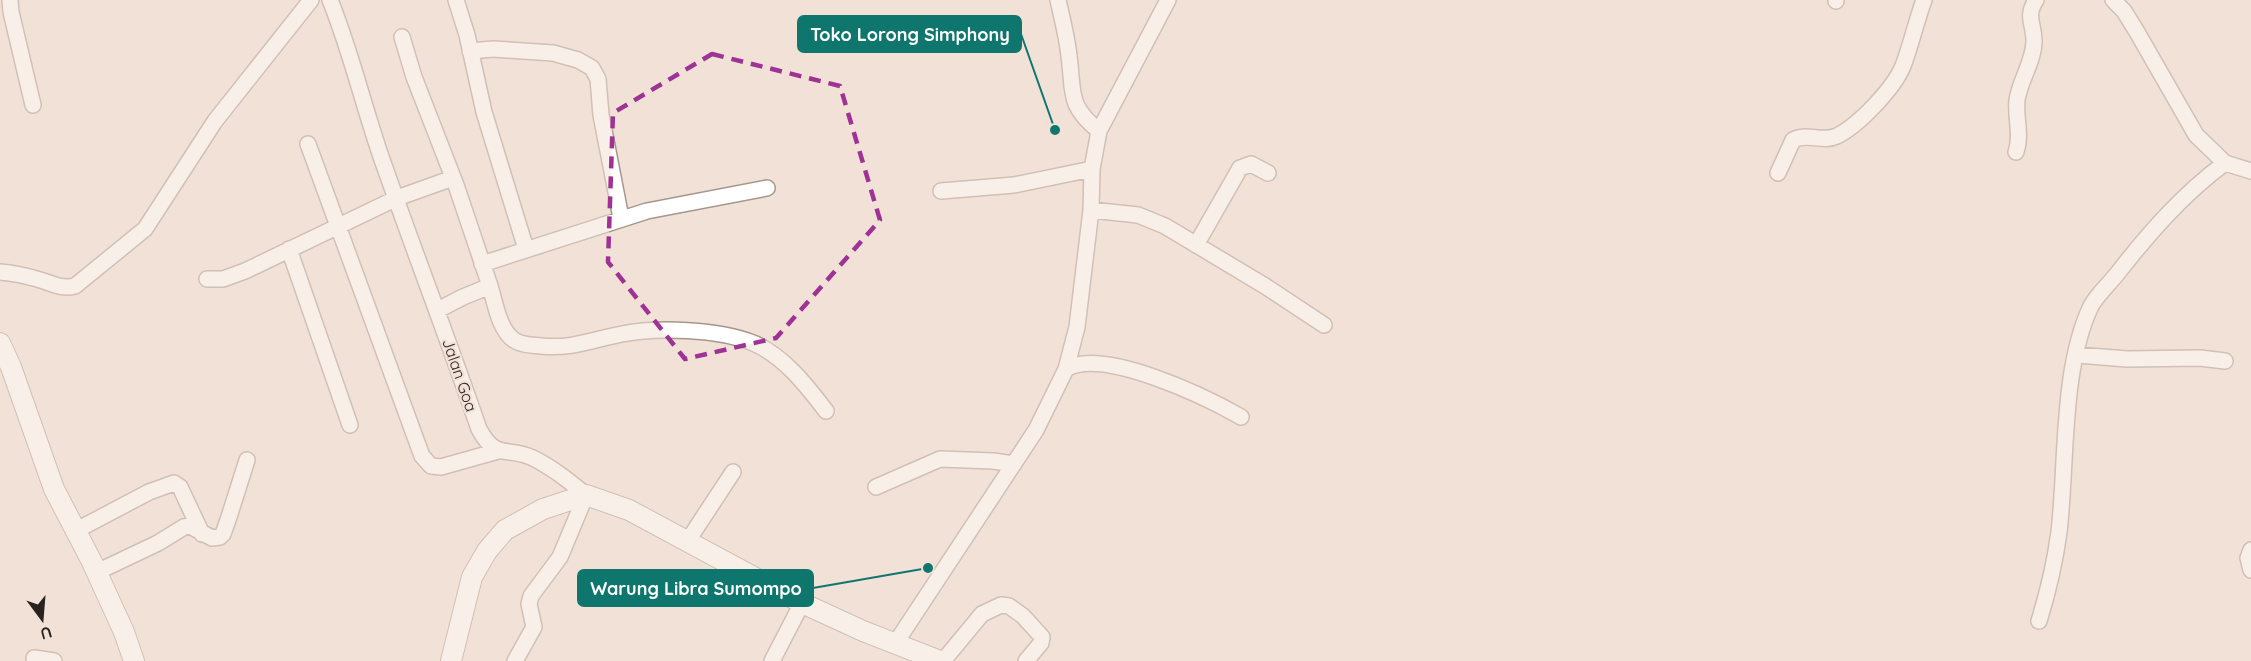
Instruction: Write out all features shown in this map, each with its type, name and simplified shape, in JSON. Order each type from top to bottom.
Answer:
[{"type":"street","points":[[10,0],[33,105]]},
{"type":"street","points":[[0,272],[35,278],[56,286],[67,288],[75,286],[145,228],[215,121],[311,0]]},
{"type":"street","name":"Jalan Goa","points":[[330,0],[341,28],[371,127],[479,429],[486,442],[498,451]]},
{"type":"street","points":[[456,0],[462,14],[484,112],[526,249]]},
{"type":"street","points":[[1058,0],[1069,54],[1070,82],[1075,104],[1086,121],[1099,131]]},
{"type":"street","points":[[895,644],[1036,430],[1066,369],[1077,327],[1091,210],[1092,169],[1099,131],[1168,0]]},
{"type":"street","points":[[1778,173],[1793,140],[1803,136],[1823,139],[1837,136],[1857,121],[1887,90],[1903,67],[1924,0]]},
{"type":"street","points":[[2016,152],[2020,129],[2018,99],[2034,42],[2030,8],[2036,0]]},
{"type":"street","points":[[2113,0],[2124,11],[2137,32],[2196,135],[2225,163],[2251,171]]},
{"type":"street","points":[[402,37],[416,83],[453,178],[503,327],[513,340],[529,345],[560,348],[588,344],[620,334],[663,330],[736,338],[754,343],[774,355],[797,376],[826,411]]},
{"type":"street","points":[[470,51],[493,49],[553,53],[578,60],[592,68],[598,79],[603,125],[621,218]]},
{"type":"street","points":[[308,144],[422,456],[431,466],[441,467],[498,451],[529,456],[557,471],[586,495],[629,510],[802,603],[895,644],[941,661],[982,614],[1001,605],[1009,606],[1023,616],[1042,637],[1041,643],[1026,661]]},
{"type":"street","points":[[2040,621],[2050,584],[2059,531],[2066,434],[2077,355],[2092,305],[2147,237],[2192,189],[2225,163]]},
{"type":"street","points":[[1196,245],[1240,168],[1251,164],[1268,173]]},
{"type":"street","points":[[941,191],[1014,185],[1092,169]]},
{"type":"street","points":[[207,279],[223,279],[245,271],[397,198],[453,178]]},
{"type":"street","points":[[482,264],[621,218],[677,203],[767,188]]},
{"type":"street","points":[[1091,210],[1138,215],[1165,226],[1265,286],[1324,326]]},
{"type":"street","points":[[289,249],[350,425]]},
{"type":"street","points":[[438,310],[490,286]]},
{"type":"street","points":[[0,343],[11,367],[54,489],[97,572],[124,632],[134,661]]},
{"type":"street","points":[[2077,355],[2127,359],[2200,358],[2225,361]]},
{"type":"street","points":[[1066,369],[1071,366],[1092,364],[1130,370],[1184,388],[1241,417]]},
{"type":"street","points":[[876,487],[940,459],[1014,464]]},
{"type":"street","points":[[97,572],[158,543],[184,527],[190,526],[212,538],[223,534],[247,460]]},
{"type":"street","points":[[687,542],[733,472]]},
{"type":"street","points":[[75,531],[149,492],[174,483],[180,487],[202,534]]},
{"type":"street","points":[[451,661],[471,577],[487,551],[505,530],[543,509],[586,495]]},
{"type":"street","points":[[515,661],[534,627],[529,604],[531,597],[560,557],[586,495]]},
{"type":"street","points":[[2251,550],[2248,558],[2251,570]]},
{"type":"street","points":[[772,661],[802,603]]},
{"type":"street","points":[[34,658],[54,661]]},
{"type":"highlighted area","points":[[712,54],[840,86],[880,220],[776,338],[685,359],[608,262],[613,113]]},
{"type":"place","name":"Toko Lorong Simphony","points":[[1055,130]]},
{"type":"place","name":"Warung Libra Sumompo","points":[[928,568]]}]
